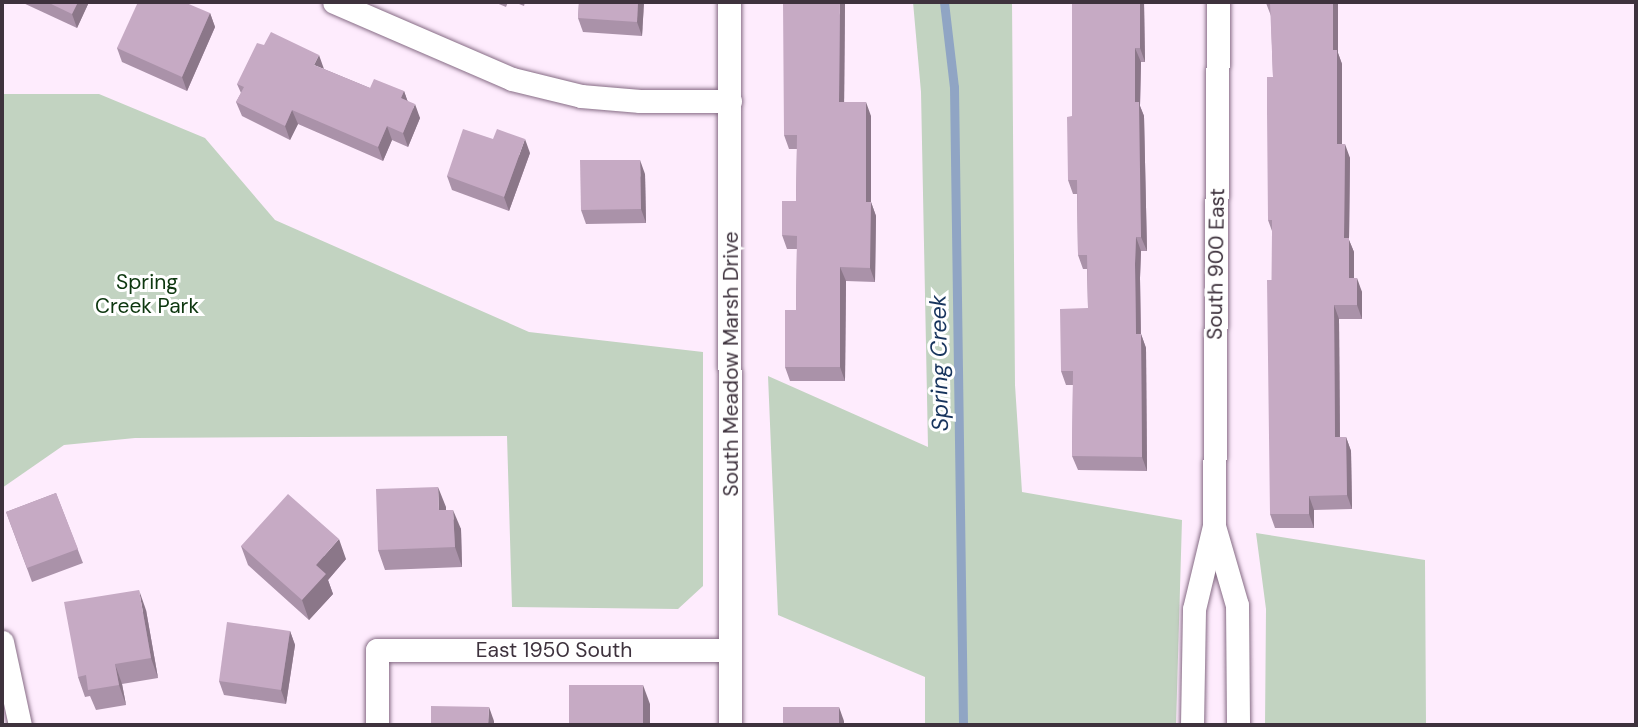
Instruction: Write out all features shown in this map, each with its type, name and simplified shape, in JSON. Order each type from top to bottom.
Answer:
[{"type":"street","points":[[334,2],[512,79],[581,96],[640,101],[730,101]]},
{"type":"street","name":"South Meadow Marsh Drive","points":[[729,2],[730,725]]},
{"type":"street","name":"South 900 East","points":[[1192,725],[1194,609],[1214,526],[1218,2]]},
{"type":"street","name":"South 900 East","points":[[1214,526],[1237,605],[1238,725]]},
{"type":"street","points":[[2,642],[20,725]]},
{"type":"street","name":"East 1950 South","points":[[377,725],[377,650],[730,650]]},
{"type":"green space","points":[[913,2],[1012,2],[1015,385],[1022,492],[1182,520],[1176,725],[925,725],[925,677],[778,615],[768,376],[928,447],[921,92]]},
{"type":"green space","name":"Spring Creek Park","points":[[2,94],[99,94],[205,138],[275,220],[529,332],[703,352],[703,586],[678,609],[512,607],[507,436],[135,438],[64,445],[2,488]]},
{"type":"green space","points":[[1256,533],[1425,560],[1426,725],[1265,725],[1266,609]]},
{"type":"building","points":[[47,2],[78,2],[72,14]]},
{"type":"building","points":[[138,2],[184,2],[210,13],[182,77],[117,48]]},
{"type":"building","points":[[579,2],[638,2],[637,22],[578,18]]},
{"type":"building","points":[[783,2],[840,2],[839,102],[866,102],[866,202],[871,202],[870,268],[840,267],[840,367],[785,367],[785,310],[796,310],[797,236],[782,235],[782,201],[796,201],[797,135],[784,135]]},
{"type":"building","points":[[1072,2],[1140,2],[1140,48],[1135,48],[1135,102],[1139,102],[1141,237],[1136,237],[1135,264],[1136,334],[1141,334],[1142,457],[1072,456],[1073,371],[1061,371],[1060,309],[1088,308],[1087,255],[1078,255],[1077,180],[1068,180],[1067,117],[1072,116]]},
{"type":"building","points":[[1266,2],[1333,2],[1333,50],[1337,50],[1337,144],[1345,144],[1344,238],[1349,238],[1349,278],[1357,278],[1357,305],[1334,305],[1335,437],[1346,437],[1347,495],[1309,496],[1309,514],[1270,514],[1267,280],[1272,280],[1272,220],[1268,220],[1267,77],[1273,77],[1270,3]]},
{"type":"building","points":[[271,32],[319,55],[314,65],[370,88],[374,79],[404,91],[401,98],[415,104],[403,133],[387,126],[378,147],[292,110],[285,126],[236,102],[244,87],[237,84],[257,43],[264,45]]},
{"type":"building","points":[[463,129],[493,139],[497,129],[525,139],[504,197],[447,176]]},
{"type":"building","points":[[580,160],[640,160],[641,209],[581,210]]},
{"type":"building","points":[[438,487],[439,510],[453,510],[455,547],[378,550],[376,489]]},
{"type":"building","points":[[56,493],[78,549],[27,568],[6,512]]},
{"type":"building","points":[[288,494],[339,539],[316,565],[326,574],[302,600],[241,546]]},
{"type":"building","points":[[139,590],[151,658],[115,664],[119,685],[88,690],[86,675],[78,677],[64,602]]},
{"type":"building","points":[[227,622],[290,631],[281,690],[219,681]]},
{"type":"building","points":[[569,685],[643,685],[643,723],[655,725],[569,725]]},
{"type":"building","points":[[431,706],[489,707],[488,725],[431,725]]},
{"type":"building","points":[[783,707],[839,707],[839,725],[783,725]]},
{"type":"waterway","name":"Spring Creek","points":[[944,2],[954,87],[963,725]]}]
